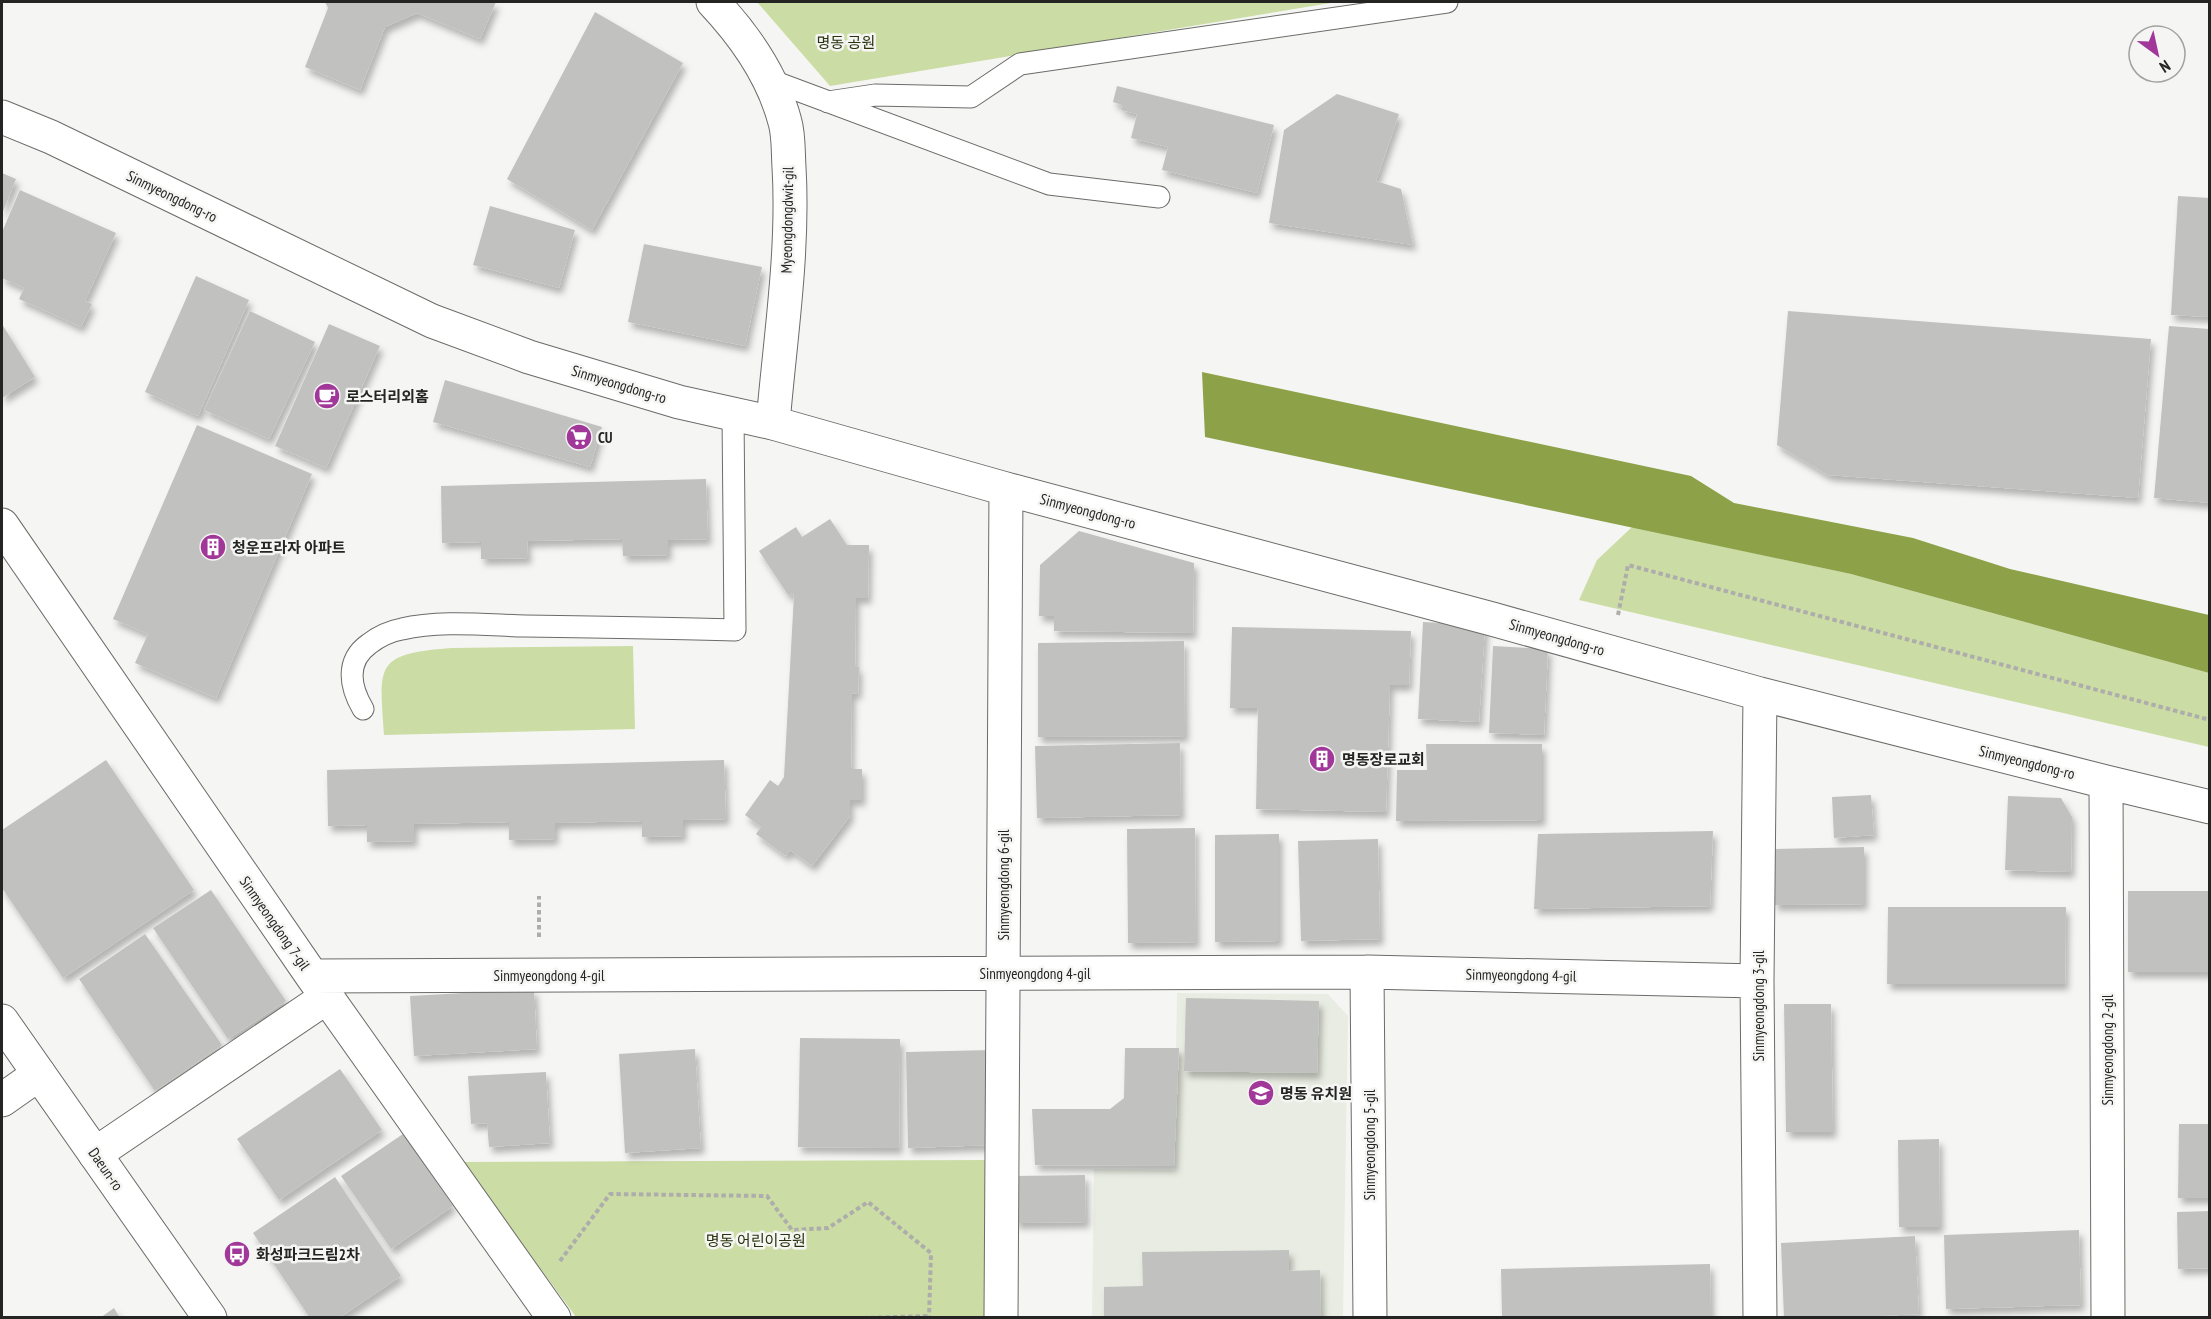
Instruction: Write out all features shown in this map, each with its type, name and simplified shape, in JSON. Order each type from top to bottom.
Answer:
[{"type":"street","name":"Myeongdongdwit-gil","points":[[713,2],[748,44],[770,81],[786,123],[790,195],[773,423]]},
{"type":"street","name":"Sinmyeongdong-ro","points":[[2,117],[51,137],[432,321],[529,357],[679,402],[773,423],[1006,489],[1760,694],[2210,807]]},
{"type":"street","name":"Sinmyeongdong 6-gil","points":[[1001,1317],[1006,489]]},
{"type":"street","name":"Sinmyeongdong 7-gil","points":[[2,525],[320,987],[545,1305]]},
{"type":"street","name":"Sinmyeongdong 3-gil","points":[[1760,694],[1757,981],[1760,1317]]},
{"type":"street","name":"Sinmyeongdong 2-gil","points":[[2106,782],[2109,1317]]},
{"type":"street","name":"Sinmyeongdong 4-gil","points":[[320,987],[1003,973],[1367,972],[1757,981]]},
{"type":"street","name":"Sinmyeongdong 5-gil","points":[[1367,972],[1370,1317]]},
{"type":"street","points":[[96,1154],[320,987]]},
{"type":"street","name":"Daeun-ro","points":[[2,1021],[210,1317]]},
{"type":"street","points":[[2,1100],[39,1074]]},
{"type":"lane","points":[[828,102],[875,95],[971,97],[1020,64],[1447,2]]},
{"type":"lane","points":[[770,81],[1049,184],[1159,196]]},
{"type":"lane","points":[[363,709],[355,695],[351,678],[355,662],[361,650],[370,643],[402,629],[452,624],[735,630],[733,414]]},
{"type":"path","points":[[1610,652],[1628,564],[2210,720]]},
{"type":"path","points":[[545,1305],[610,1194],[767,1196],[792,1230],[828,1228],[868,1202],[931,1253],[929,1317],[863,1317]]},
{"type":"shaded area","points":[[1202,372],[1691,476],[1734,503],[1913,538],[2010,569],[2209,615],[2209,673],[1851,574],[1205,437]]},
{"type":"shaded area","name":"명동 유치원","points":[[1177,993],[1328,994],[1348,1016],[1343,1317],[1092,1318],[1094,1169],[1174,1170]]},
{"type":"green space","name":"명동 공원","points":[[757,2],[1337,2],[830,86]]},
{"type":"green space","points":[[1632,527],[1851,574],[2209,673],[2209,747],[1579,600],[1597,560]]},
{"type":"green space","points":[[633,646],[635,729],[384,735],[383,678],[387,667],[395,659],[408,654],[451,648]]},
{"type":"green space","name":"명동 어린이공원","points":[[994,1160],[993,1317],[576,1317],[462,1162]]},
{"type":"building","points":[[325,2],[496,2],[480,39],[417,13],[385,27],[360,90],[305,67],[328,8]]},
{"type":"building","points":[[595,12],[683,63],[592,230],[507,179]]},
{"type":"building","points":[[1117,86],[1274,125],[1257,193],[1162,170],[1168,147],[1131,138],[1137,114],[1121,110],[1122,105],[1113,102]]},
{"type":"building","points":[[1337,94],[1399,114],[1376,181],[1401,189],[1413,245],[1269,223],[1284,130]]},
{"type":"building","points":[[2,173],[16,179],[2,214]]},
{"type":"building","points":[[20,190],[116,233],[85,301],[92,304],[81,327],[19,299],[24,288],[2,278],[2,232]]},
{"type":"building","points":[[2178,196],[2210,198],[2210,317],[2171,315]]},
{"type":"building","points":[[490,206],[575,230],[559,288],[473,265]]},
{"type":"building","points":[[644,244],[762,267],[745,346],[628,322]]},
{"type":"building","points":[[196,276],[249,300],[198,416],[145,392]]},
{"type":"building","points":[[250,311],[315,342],[269,439],[204,410]]},
{"type":"building","points":[[1788,311],[2151,339],[2138,498],[1828,475],[1777,445]]},
{"type":"building","points":[[2,324],[35,377],[2,398]]},
{"type":"building","name":"로스터리외홈","points":[[329,324],[380,346],[326,468],[275,446]]},
{"type":"building","points":[[2169,326],[2210,329],[2210,503],[2154,498]]},
{"type":"building","points":[[445,380],[602,427],[590,467],[433,422]]},
{"type":"building","name":"청운프라자 아파트","points":[[197,425],[312,474],[216,698],[135,663],[148,634],[113,619]]},
{"type":"building","points":[[706,479],[708,539],[668,540],[668,555],[623,556],[622,539],[527,541],[528,558],[481,559],[481,542],[442,543],[441,486]]},
{"type":"building","points":[[830,519],[847,545],[869,545],[868,598],[856,598],[855,667],[859,667],[858,694],[852,693],[851,769],[862,769],[862,800],[850,800],[850,816],[812,866],[790,850],[786,856],[756,834],[761,827],[745,815],[770,780],[778,786],[784,777],[794,594],[788,595],[759,551],[796,527],[802,537]]},
{"type":"building","points":[[1079,531],[1194,563],[1193,633],[1054,631],[1054,616],[1039,616],[1040,565]]},
{"type":"building","points":[[1423,622],[1485,625],[1479,722],[1418,719]]},
{"type":"building","name":"명동장로교회","points":[[1232,627],[1411,631],[1409,685],[1390,685],[1386,812],[1256,809],[1258,708],[1230,708]]},
{"type":"building","points":[[1184,641],[1185,736],[1038,737],[1038,643]]},
{"type":"building","points":[[1493,646],[1548,649],[1544,735],[1489,733]]},
{"type":"building","points":[[1180,743],[1181,815],[1037,818],[1035,746]]},
{"type":"building","points":[[1426,744],[1542,744],[1542,820],[1396,821],[1397,770],[1427,770]]},
{"type":"building","points":[[106,760],[194,890],[63,978],[2,888],[2,830]]},
{"type":"building","points":[[724,760],[726,819],[683,820],[683,836],[642,837],[642,821],[555,823],[555,839],[509,840],[509,822],[414,824],[414,841],[367,842],[367,825],[328,826],[327,770]]},
{"type":"building","points":[[1871,795],[1874,835],[1834,838],[1832,797]]},
{"type":"building","points":[[2008,796],[2061,798],[2072,817],[2071,872],[2005,870]]},
{"type":"building","points":[[1195,828],[1196,942],[1128,943],[1127,829]]},
{"type":"building","points":[[1713,831],[1710,906],[1534,909],[1538,834]]},
{"type":"building","points":[[1279,834],[1279,941],[1215,942],[1215,835]]},
{"type":"building","points":[[1378,839],[1380,939],[1301,941],[1298,841]]},
{"type":"building","points":[[1864,847],[1864,904],[1774,905],[1774,849]]},
{"type":"building","points":[[211,890],[286,1001],[228,1039],[153,928]]},
{"type":"building","points":[[2128,891],[2210,891],[2210,972],[2128,972]]},
{"type":"building","points":[[1888,907],[2066,907],[2065,984],[1887,984]]},
{"type":"building","points":[[145,934],[222,1045],[155,1091],[79,979]]},
{"type":"building","points":[[534,989],[537,1049],[414,1056],[410,996]]},
{"type":"building","points":[[1186,998],[1319,1001],[1317,1073],[1184,1071]]},
{"type":"building","points":[[1784,1004],[1831,1004],[1833,1132],[1786,1132]]},
{"type":"building","points":[[800,1038],[900,1039],[899,1148],[798,1147]]},
{"type":"building","points":[[1125,1048],[1179,1048],[1174,1166],[1035,1165],[1032,1109],[1110,1109],[1124,1098]]},
{"type":"building","points":[[695,1049],[701,1148],[625,1153],[619,1054]]},
{"type":"building","points":[[991,1050],[993,1145],[908,1148],[906,1052]]},
{"type":"building","points":[[340,1069],[382,1130],[279,1200],[237,1139]]},
{"type":"building","points":[[546,1072],[550,1143],[489,1147],[487,1123],[471,1124],[468,1076]]},
{"type":"building","points":[[2179,1124],[2210,1124],[2210,1198],[2178,1198]]},
{"type":"building","points":[[403,1134],[453,1206],[391,1249],[341,1176]]},
{"type":"building","points":[[1939,1139],[1940,1227],[1899,1227],[1898,1140]]},
{"type":"building","points":[[1085,1175],[1086,1222],[1015,1223],[1014,1176]]},
{"type":"building","points":[[335,1177],[401,1276],[339,1318],[310,1318],[253,1233]]},
{"type":"building","points":[[2210,1211],[2210,1268],[2178,1269],[2177,1212]]},
{"type":"building","points":[[2079,1230],[2081,1305],[1946,1309],[1944,1235]]},
{"type":"building","points":[[1915,1236],[1919,1314],[1784,1318],[1781,1243]]},
{"type":"building","points":[[1289,1250],[1289,1271],[1320,1270],[1321,1318],[1104,1318],[1104,1287],[1143,1286],[1142,1252]]},
{"type":"building","points":[[1710,1264],[1711,1318],[1502,1318],[1501,1269]]},
{"type":"building","points":[[114,1308],[120,1318],[100,1318]]},
{"type":"place","name":"로스터리외홈","points":[[327,396]]},
{"type":"place","name":"CU","points":[[579,437]]},
{"type":"place","name":"청운프라자 아파트","points":[[213,547]]},
{"type":"place","name":"명동장로교회","points":[[1322,759]]},
{"type":"place","name":"명동 유치원","points":[[1261,1093]]},
{"type":"place","name":"화성파크드림2차","points":[[237,1254]]}]
